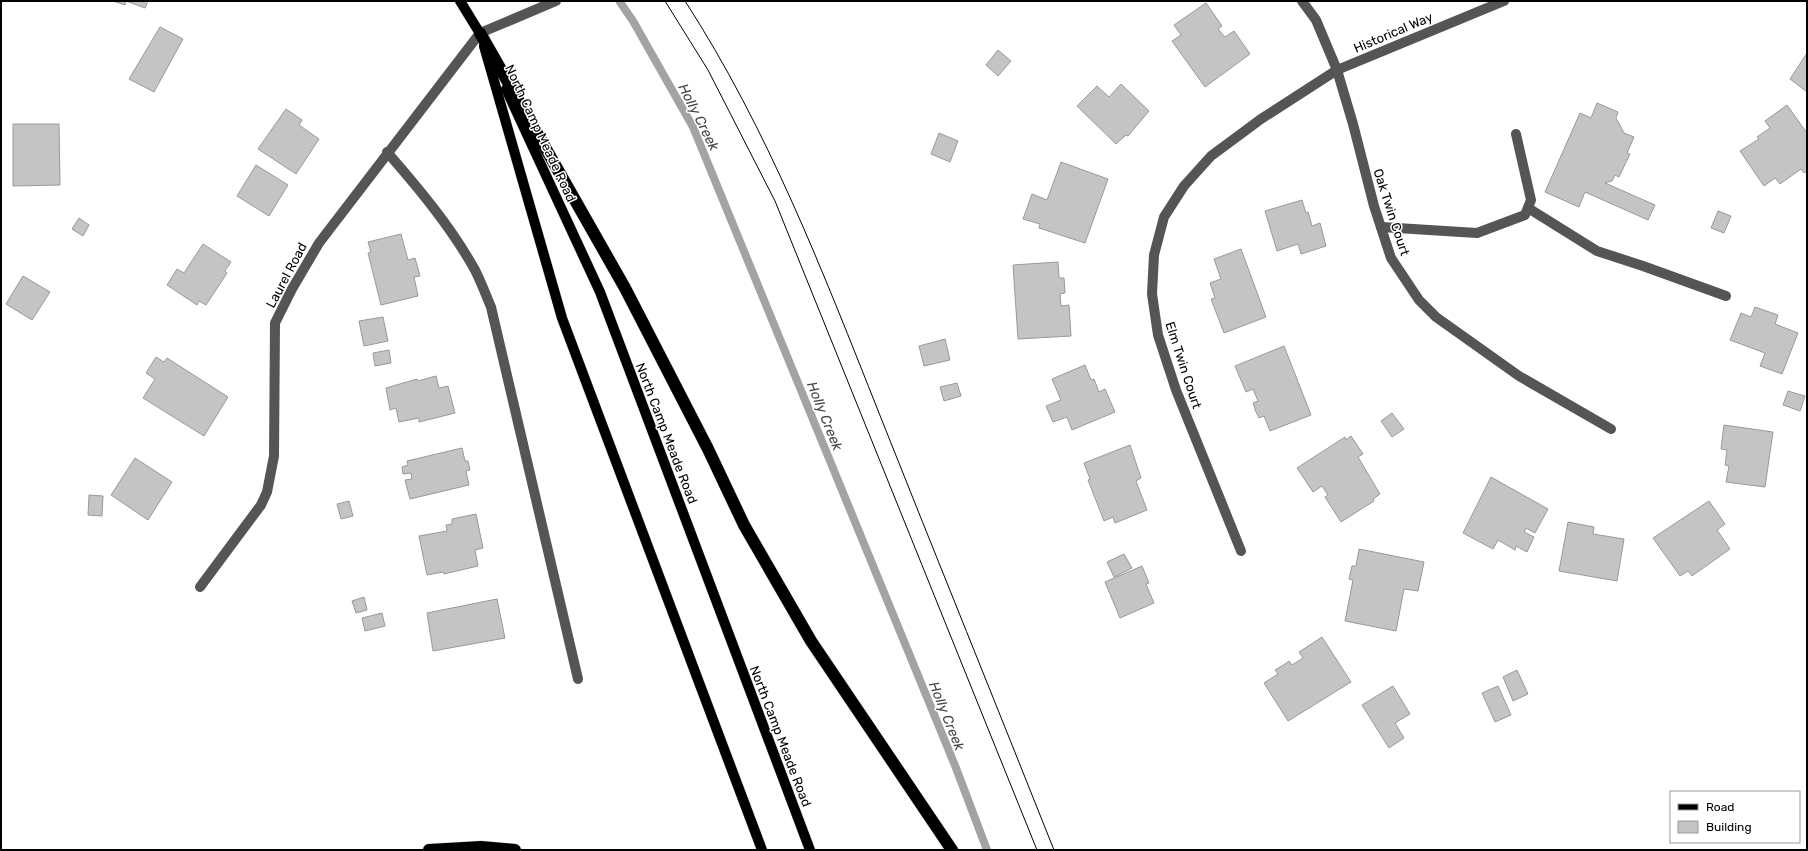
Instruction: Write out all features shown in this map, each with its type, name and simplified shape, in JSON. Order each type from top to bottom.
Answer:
[{"type":"highway","points":[[480,33],[625,288],[708,449],[744,525],[811,641],[952,850]]},
{"type":"highway","points":[[429,850],[481,847],[515,850]]},
{"type":"main road","name":"North Camp Meade Road","points":[[460,1],[480,33],[600,292],[810,850]]},
{"type":"main road","name":"North Camp Meade Road","points":[[480,33],[562,318],[762,850]]},
{"type":"street","points":[[480,33],[556,1]]},
{"type":"street","name":"Oak Twin Court","points":[[1302,1],[1316,20],[1337,70],[1354,124],[1374,206],[1391,258],[1419,300],[1436,317],[1519,376],[1611,429]]},
{"type":"street","name":"Historical Way","points":[[1337,70],[1504,1]]},
{"type":"street","name":"Laurel Road","points":[[200,587],[261,505],[267,492],[274,456],[275,323],[292,289],[319,243],[387,152],[480,33]]},
{"type":"street","name":"Elm Twin Court","points":[[1241,551],[1176,390],[1158,335],[1152,294],[1154,255],[1164,217],[1184,186],[1211,156],[1261,119],[1337,70]]},
{"type":"street","points":[[1381,227],[1477,233],[1525,216],[1531,200],[1516,134]]},
{"type":"street","points":[[387,152],[428,200],[457,242],[476,272],[491,307],[578,679]]},
{"type":"street","points":[[1528,208],[1596,252],[1643,266],[1726,296]]},
{"type":"building","points":[[113,1],[126,1],[125,5]]},
{"type":"building","points":[[126,1],[148,1],[145,8]]},
{"type":"building","points":[[1206,3],[1222,26],[1218,29],[1225,37],[1234,31],[1250,54],[1205,87],[1172,41],[1181,35],[1174,25]]},
{"type":"building","points":[[160,27],[183,39],[154,92],[129,79]]},
{"type":"building","points":[[998,50],[1011,61],[998,76],[986,65]]},
{"type":"building","points":[[1807,53],[1807,92],[1790,79]]},
{"type":"building","points":[[1121,84],[1149,111],[1128,136],[1126,135],[1116,144],[1077,106],[1097,86],[1109,97]]},
{"type":"building","points":[[1597,103],[1618,112],[1616,118],[1624,133],[1634,137],[1627,153],[1630,154],[1619,177],[1615,175],[1612,181],[1605,183],[1655,205],[1648,220],[1585,192],[1579,207],[1545,192],[1580,113],[1591,118]]},
{"type":"building","points":[[1787,105],[1807,133],[1807,171],[1804,173],[1801,169],[1780,184],[1775,178],[1764,186],[1740,151],[1759,139],[1757,137],[1770,128],[1765,121]]},
{"type":"building","points":[[286,109],[302,120],[299,125],[319,139],[296,174],[258,149]]},
{"type":"building","points":[[13,124],[59,124],[60,185],[13,186]]},
{"type":"building","points":[[939,133],[958,141],[950,162],[931,154]]},
{"type":"building","points":[[1061,162],[1108,179],[1085,243],[1039,228],[1040,224],[1023,219],[1032,194],[1047,200]]},
{"type":"building","points":[[256,165],[288,185],[269,216],[237,196]]},
{"type":"building","points":[[1302,200],[1306,213],[1308,212],[1312,226],[1320,223],[1326,246],[1301,254],[1298,244],[1277,251],[1265,211]]},
{"type":"building","points":[[1718,211],[1731,216],[1724,233],[1711,228]]},
{"type":"building","points":[[79,218],[89,225],[83,236],[72,229]]},
{"type":"building","points":[[401,234],[408,260],[415,258],[420,276],[414,277],[418,296],[381,305],[368,253],[371,252],[368,242]]},
{"type":"building","points":[[203,244],[231,262],[225,271],[227,273],[206,305],[199,301],[197,305],[167,285],[177,269],[184,273]]},
{"type":"building","points":[[1241,249],[1266,317],[1224,333],[1211,299],[1215,298],[1210,283],[1221,279],[1214,259]]},
{"type":"building","points":[[1058,262],[1059,278],[1064,278],[1065,292],[1060,294],[1061,306],[1069,305],[1071,336],[1018,339],[1013,265]]},
{"type":"building","points":[[23,276],[50,292],[32,320],[6,304]]},
{"type":"building","points":[[1755,307],[1778,315],[1775,324],[1798,333],[1782,374],[1760,366],[1765,353],[1730,340],[1741,313],[1751,317]]},
{"type":"building","points":[[383,317],[388,341],[364,346],[359,321]]},
{"type":"building","points":[[945,339],[950,360],[924,366],[919,346]]},
{"type":"building","points":[[1284,346],[1311,415],[1270,431],[1264,416],[1259,418],[1256,412],[1253,403],[1258,401],[1253,389],[1246,392],[1235,366]]},
{"type":"building","points":[[389,350],[391,363],[375,366],[373,353]]},
{"type":"building","points":[[156,357],[164,362],[167,358],[228,397],[204,436],[143,398],[155,379],[146,373]]},
{"type":"building","points":[[1085,365],[1091,380],[1094,379],[1099,392],[1105,389],[1115,412],[1072,430],[1067,417],[1053,422],[1046,406],[1061,400],[1052,379]]},
{"type":"building","points":[[436,376],[439,388],[448,386],[455,413],[419,422],[419,418],[399,422],[396,408],[390,410],[386,388],[417,379],[418,381]]},
{"type":"building","points":[[957,383],[961,396],[944,401],[940,387]]},
{"type":"building","points":[[1788,391],[1805,396],[1800,411],[1783,405]]},
{"type":"building","points":[[1392,413],[1404,429],[1392,437],[1381,421]]},
{"type":"building","points":[[1724,425],[1773,432],[1765,487],[1726,482],[1729,466],[1725,465],[1727,450],[1721,449]]},
{"type":"building","points":[[1351,436],[1363,454],[1358,457],[1380,494],[1373,499],[1374,501],[1341,522],[1325,497],[1328,495],[1322,486],[1313,492],[1297,468],[1345,437],[1346,440]]},
{"type":"building","points":[[1130,445],[1141,478],[1136,481],[1147,510],[1115,523],[1113,517],[1104,521],[1088,480],[1090,479],[1084,463]]},
{"type":"building","points":[[462,448],[465,461],[468,461],[470,470],[466,471],[469,485],[410,499],[405,480],[412,479],[411,473],[403,474],[402,467],[408,465],[407,461]]},
{"type":"building","points":[[135,458],[172,482],[148,520],[111,495]]},
{"type":"building","points":[[1491,477],[1548,509],[1535,533],[1526,528],[1524,532],[1534,537],[1527,552],[1516,546],[1515,550],[1498,540],[1493,549],[1463,533]]},
{"type":"building","points":[[89,495],[103,496],[102,516],[88,515]]},
{"type":"building","points":[[349,501],[353,516],[341,519],[337,504]]},
{"type":"building","points":[[1709,501],[1725,524],[1717,530],[1730,549],[1692,576],[1688,571],[1680,576],[1653,538]]},
{"type":"building","points":[[476,514],[483,548],[475,550],[478,566],[444,574],[443,572],[427,575],[419,536],[447,531],[446,525],[452,524],[452,519]]},
{"type":"building","points":[[1568,522],[1594,527],[1593,534],[1624,539],[1617,581],[1559,571]]},
{"type":"building","points":[[1359,549],[1424,562],[1418,591],[1404,589],[1396,631],[1345,621],[1353,580],[1349,579],[1352,566],[1356,566]]},
{"type":"building","points":[[1124,554],[1132,568],[1114,577],[1107,562]]},
{"type":"building","points":[[1142,566],[1149,583],[1146,584],[1154,603],[1120,618],[1105,582]]},
{"type":"building","points":[[364,597],[367,610],[356,613],[352,601]]},
{"type":"building","points":[[497,599],[505,638],[433,651],[427,613]]},
{"type":"building","points":[[382,613],[385,626],[365,631],[362,618]]},
{"type":"building","points":[[1322,637],[1351,682],[1288,721],[1264,683],[1278,674],[1275,670],[1289,661],[1292,665],[1303,658],[1299,652]]},
{"type":"building","points":[[1517,670],[1528,694],[1513,701],[1503,677]]},
{"type":"building","points":[[1393,686],[1410,714],[1395,723],[1404,738],[1389,748],[1362,705]]},
{"type":"building","points":[[1498,686],[1511,715],[1495,722],[1482,693]]},
{"type":"waterway","name":"Holly Creek","points":[[620,2],[633,21],[693,127],[956,768],[987,850]]},
{"type":"tram line","points":[[665,1],[708,70],[775,201],[1037,850]]},
{"type":"tram line","points":[[685,1],[715,50],[768,150],[815,254],[1054,850]]}]
